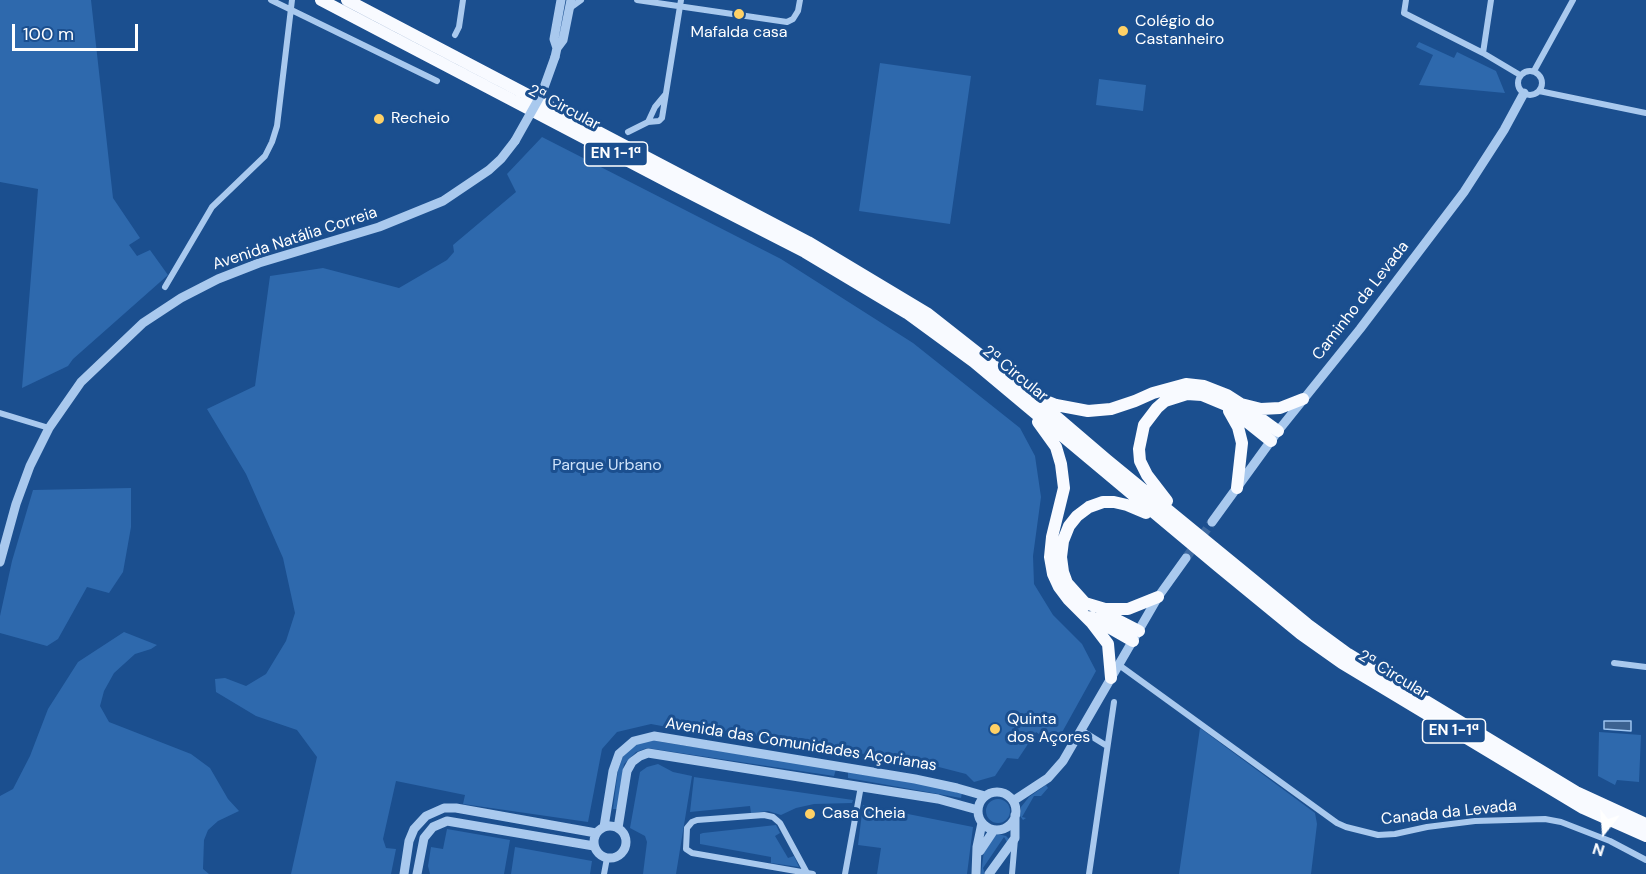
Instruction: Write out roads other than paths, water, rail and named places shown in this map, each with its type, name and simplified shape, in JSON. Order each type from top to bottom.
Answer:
[{"type":"highway","name":"2ª Circular","points":[[321,0],[674,186],[805,252],[883,298],[1028,399]]},
{"type":"highway","name":"2ª Circular","points":[[347,0],[808,242],[881,284],[928,314],[1028,399],[1100,469],[1180,526],[1348,654],[1576,792],[1646,824]]},
{"type":"highway","points":[[1028,399],[1088,411],[1110,409],[1186,384],[1204,386],[1227,395],[1240,404],[1274,436]]},
{"type":"highway","points":[[1180,526],[1146,475],[1140,461],[1139,449],[1144,425],[1157,408],[1165,401],[1177,396],[1202,395],[1226,405],[1274,436]]},
{"type":"highway","points":[[1028,399],[1056,447],[1061,464],[1064,488],[1052,537],[1050,557],[1053,574],[1059,587],[1082,607],[1136,636]]},
{"type":"highway","points":[[1240,404],[1272,409],[1303,399]]},
{"type":"highway","points":[[1226,405],[1238,428],[1242,443],[1237,488]]},
{"type":"highway","points":[[1111,678],[1108,644],[1067,583],[1063,572],[1061,557],[1063,541],[1069,526],[1089,507],[1103,502],[1114,502],[1180,526]]},
{"type":"highway","name":"2ª Circular","points":[[1180,526],[1301,634],[1342,663],[1582,808],[1646,836]]},
{"type":"highway","points":[[1082,607],[1116,611],[1128,609],[1158,597]]},
{"type":"street","points":[[271,0],[437,81]]},
{"type":"street","points":[[165,287],[212,207],[265,156],[272,142],[292,0]]},
{"type":"street","points":[[455,34],[459,27],[463,0]]},
{"type":"street","name":"Avenida Natália Correia","points":[[556,53],[554,39],[561,0]]},
{"type":"street","points":[[570,4],[581,0]]},
{"type":"street","points":[[637,0],[681,4],[787,22],[793,19],[798,11],[800,0]]},
{"type":"street","points":[[1406,0],[1404,13],[1521,75]]},
{"type":"street","points":[[1482,53],[1491,0]]},
{"type":"street","points":[[1534,71],[1573,0]]},
{"type":"street","name":"Avenida Natália Correia","points":[[0,562],[13,514],[30,466],[49,428],[70,397],[95,368],[143,323],[196,289],[239,270],[379,227],[427,209],[476,180],[501,159],[515,141],[542,93],[563,40],[570,4]]},
{"type":"street","points":[[628,132],[662,118],[681,4]]},
{"type":"street","points":[[1539,91],[1542,85],[1541,78],[1534,71],[1526,71],[1521,75],[1518,85],[1524,93],[1530,95],[1539,91],[1646,112]]},
{"type":"street","name":"Caminho da Levada","points":[[1212,522],[1274,436],[1360,329],[1464,192],[1504,130],[1524,93]]},
{"type":"street","points":[[648,122],[655,107],[665,94]]},
{"type":"street","points":[[0,413],[49,428]]},
{"type":"street","points":[[1013,801],[1053,773],[1068,753],[1158,597],[1186,558]]},
{"type":"street","points":[[1614,663],[1646,667]]},
{"type":"street","name":"Canada da Levada","points":[[1119,665],[1346,828],[1378,835],[1475,821],[1545,819],[1561,822],[1610,841],[1646,860]]},
{"type":"street","points":[[1089,874],[1114,702]]},
{"type":"street","points":[[1081,730],[1107,747]]},
{"type":"street","name":"Avenida das Comunidades Açorianas","points":[[594,846],[594,839],[600,830],[619,754],[634,741],[654,736],[915,779],[985,796]]},
{"type":"street","name":"Avenida das Comunidades Açorianas","points":[[607,858],[621,854],[626,845],[624,835],[618,828],[627,771],[632,762],[648,753],[938,799],[978,810]]},
{"type":"street","points":[[845,874],[861,786]]},
{"type":"street","points":[[976,874],[982,823],[978,810],[985,796],[995,792],[1005,794],[1013,801],[1016,813],[1012,874]]},
{"type":"street","points":[[404,874],[414,829],[426,816],[444,808],[600,830],[611,826],[618,828]]},
{"type":"street","points":[[977,859],[987,838],[994,830],[1006,828],[1016,813]]},
{"type":"street","points":[[764,815],[773,817],[780,823],[810,873],[699,855],[686,849],[687,828],[692,822],[764,815]]},
{"type":"street","points":[[417,874],[422,843],[426,834],[433,827],[447,821],[594,846],[600,855],[607,858],[604,874]]},
{"type":"street","points":[[982,823],[994,830]]},
{"type":"street","points":[[1006,828],[1015,838]]},
{"type":"street","points":[[989,874],[1015,838]]},
{"type":"tunnel","points":[[1186,558],[1212,522]]},
{"type":"place","name":"Mafalda casa","points":[[739,14]]},
{"type":"place","name":"Colégio do Castanheiro","points":[[1123,31]]},
{"type":"place","name":"Recheio","points":[[379,119]]},
{"type":"place","name":"Quinta dos Açores","points":[[995,729]]},
{"type":"place","name":"Casa Cheia","points":[[810,814]]},
{"type":"park label","name":"Parque Urbano","points":[[607,466]]}]
